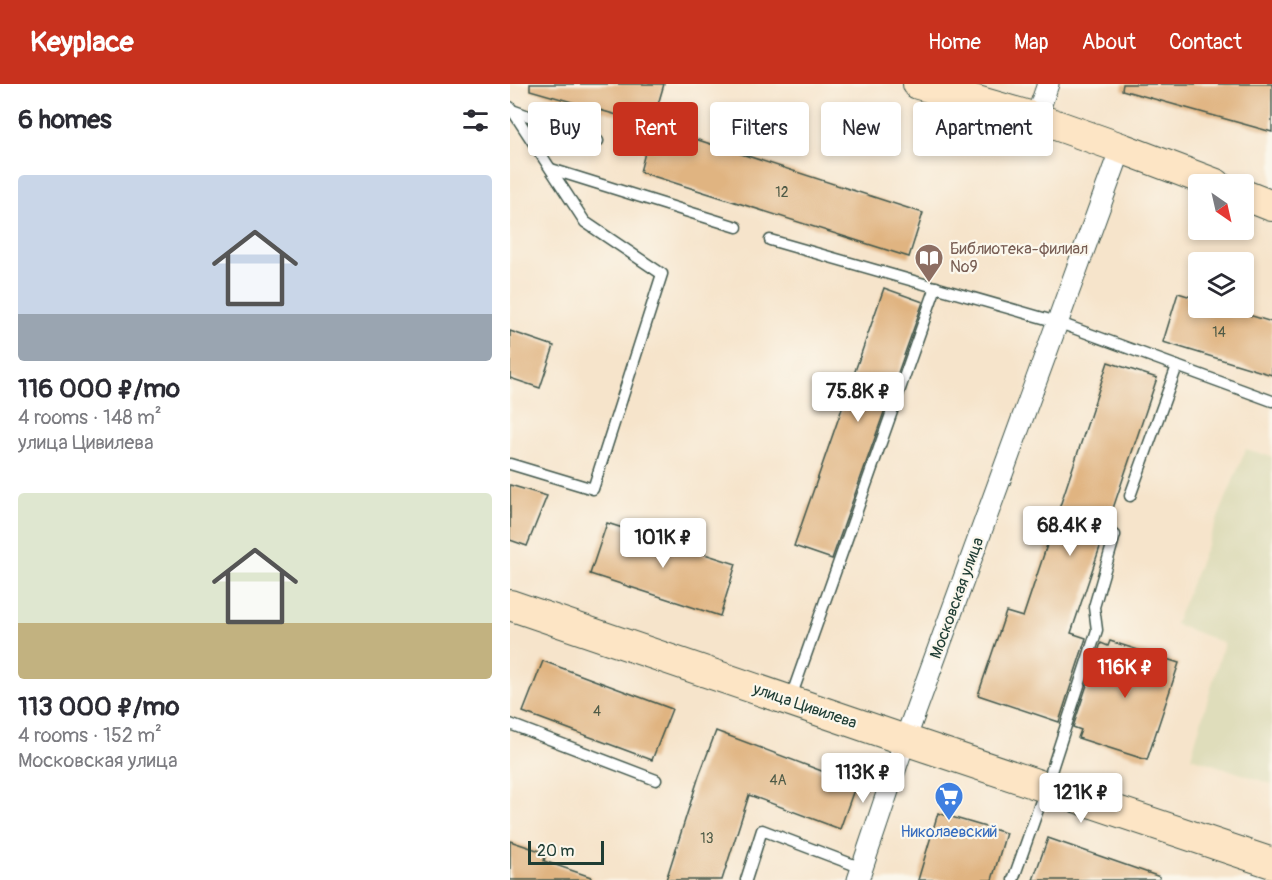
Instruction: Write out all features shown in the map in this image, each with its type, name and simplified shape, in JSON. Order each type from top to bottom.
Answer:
[{"type":"street","points":[[918,84],[980,102]]},
{"type":"street","points":[[1042,102],[1048,84]]},
{"type":"street","points":[[1053,124],[1189,174]]},
{"type":"street","name":"Московская улица","points":[[860,874],[905,740],[1120,148]]},
{"type":"street","points":[[1254,199],[1272,206]]},
{"type":"street","name":"улица Цивилева","points":[[510,605],[1272,863]]},
{"type":"lane","points":[[511,108],[528,114]]},
{"type":"lane","points":[[510,464],[593,489],[662,274],[585,222],[511,108]]},
{"type":"lane","points":[[551,169],[736,227]]},
{"type":"lane","points":[[770,240],[1057,322],[1272,401]]},
{"type":"lane","points":[[790,701],[936,287]]},
{"type":"lane","points":[[1130,496],[1177,366]]},
{"type":"lane","points":[[1013,880],[1046,787],[1096,630],[1094,607],[1115,535]]},
{"type":"lane","points":[[510,724],[656,780]]},
{"type":"lane","points":[[746,880],[762,830],[860,874]]},
{"type":"shaded area","points":[[1246,449],[1272,457],[1272,784],[1191,757],[1224,643],[1175,624]]},
{"type":"building","points":[[530,84],[664,84],[659,102],[613,102],[613,114],[601,110],[601,102],[572,102],[530,90]]},
{"type":"building","points":[[1123,84],[1272,84],[1272,132],[1122,90]]},
{"type":"building","points":[[698,140],[710,144],[710,156],[747,156],[923,213],[909,257],[640,172],[644,156],[698,156]]},
{"type":"building","points":[[884,288],[923,302],[832,559],[794,546]]},
{"type":"building","points":[[1178,293],[1188,296],[1188,318],[1254,317],[1272,322],[1272,375],[1163,342]]},
{"type":"building","points":[[510,331],[554,346],[540,388],[510,378]]},
{"type":"building","points":[[1108,362],[1157,378],[1071,633],[1086,638],[1059,722],[978,695],[1006,612],[1023,617]]},
{"type":"building","points":[[510,485],[547,496],[527,546],[510,540]]},
{"type":"building","points":[[607,523],[736,564],[720,616],[590,574]]},
{"type":"building","points":[[1110,641],[1179,663],[1147,760],[1078,738],[1081,730],[1073,727],[1101,643],[1108,646]]},
{"type":"building","points":[[543,661],[672,709],[652,760],[523,712]]},
{"type":"building","points":[[716,731],[856,784],[840,829],[749,795],[722,880],[666,880],[699,776]]},
{"type":"building","points":[[938,813],[1006,833],[992,880],[918,880]]},
{"type":"building","points":[[1048,838],[1160,877],[1159,880],[1033,880]]},
{"type":"building","points":[[510,841],[546,853],[544,861],[591,877],[590,880],[510,880]]},
{"type":"place","name":"Библиотека-филиал №9","points":[[929,284]]},
{"type":"place","name":"Николаевский","points":[[949,822]]}]
